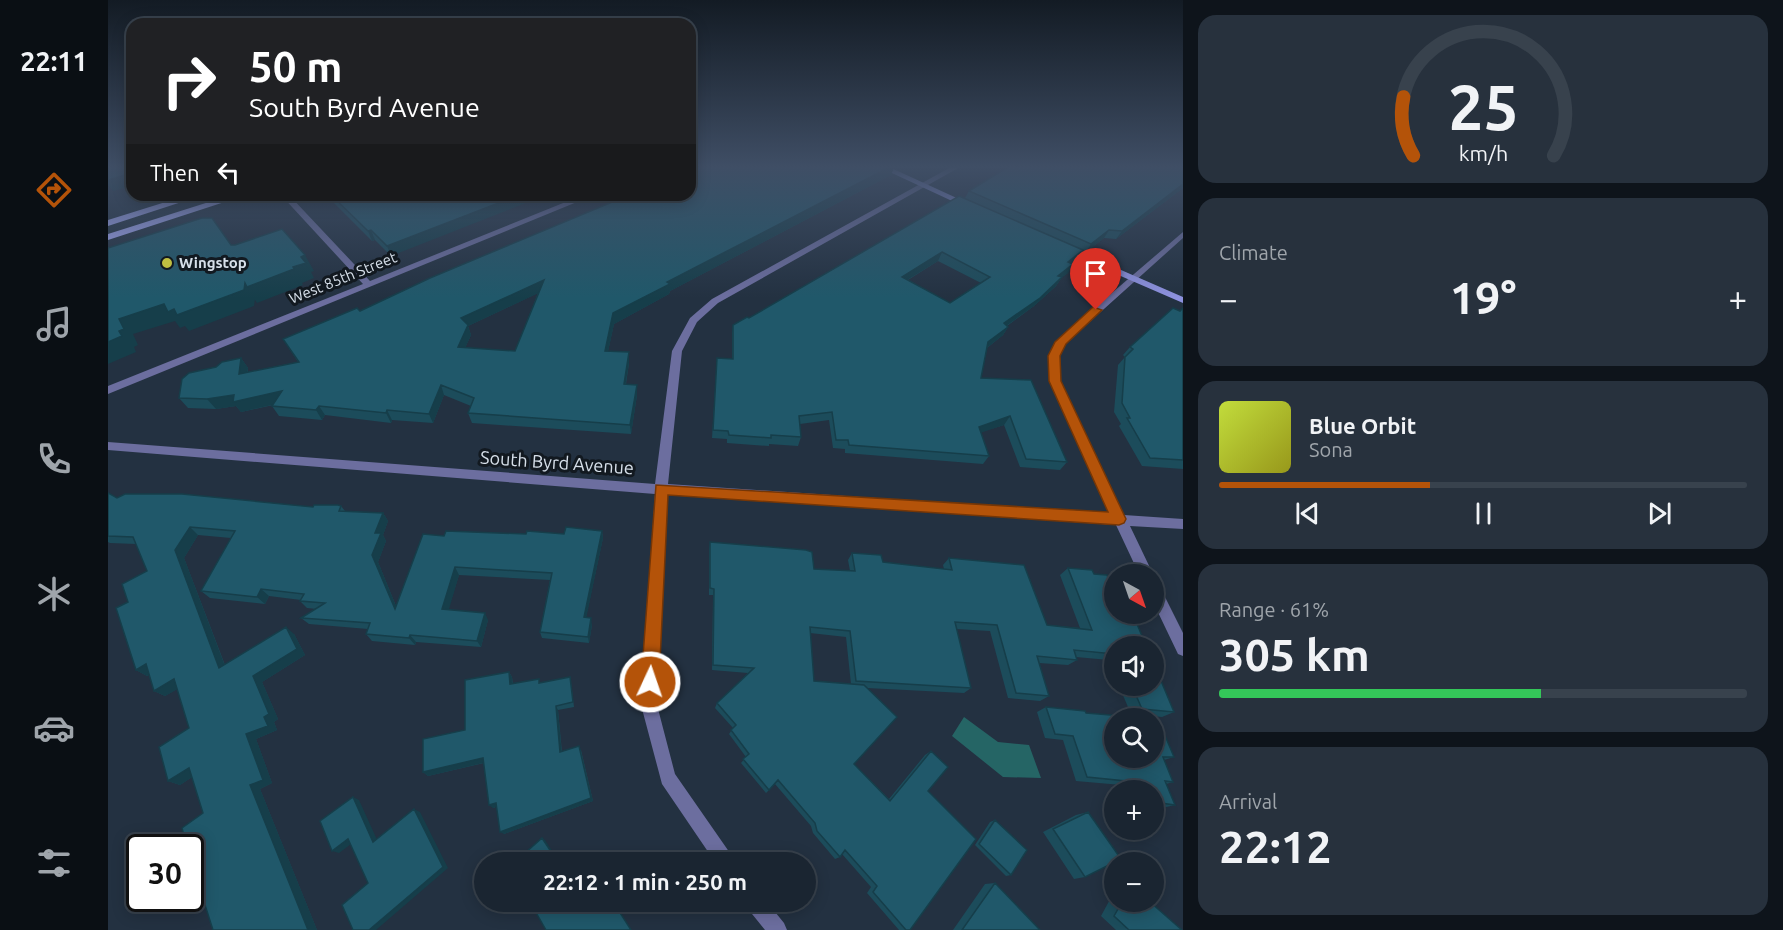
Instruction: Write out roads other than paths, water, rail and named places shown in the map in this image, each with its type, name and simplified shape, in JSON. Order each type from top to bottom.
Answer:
[{"type":"main road","points":[[108,223],[148,210]]},
{"type":"main road","points":[[108,237],[192,210]]},
{"type":"street","points":[[299,210],[368,284]]},
{"type":"street","name":"West 85th Street","points":[[108,390],[552,210]]},
{"type":"street","points":[[719,852],[668,778],[649,705],[661,489],[677,351],[693,320],[715,301],[877,210]]},
{"type":"street","points":[[1141,564],[1055,381],[1054,356],[1061,342],[1183,234]]},
{"type":"street","points":[[1059,246],[1183,300]]},
{"type":"street","name":"South Byrd Avenue","points":[[108,446],[661,489],[1183,524]]},
{"type":"street","points":[[1164,610],[1183,649]]},
{"type":"street","points":[[763,912],[777,930]]},
{"type":"place","name":"Wingstop","points":[[167,263]]}]
